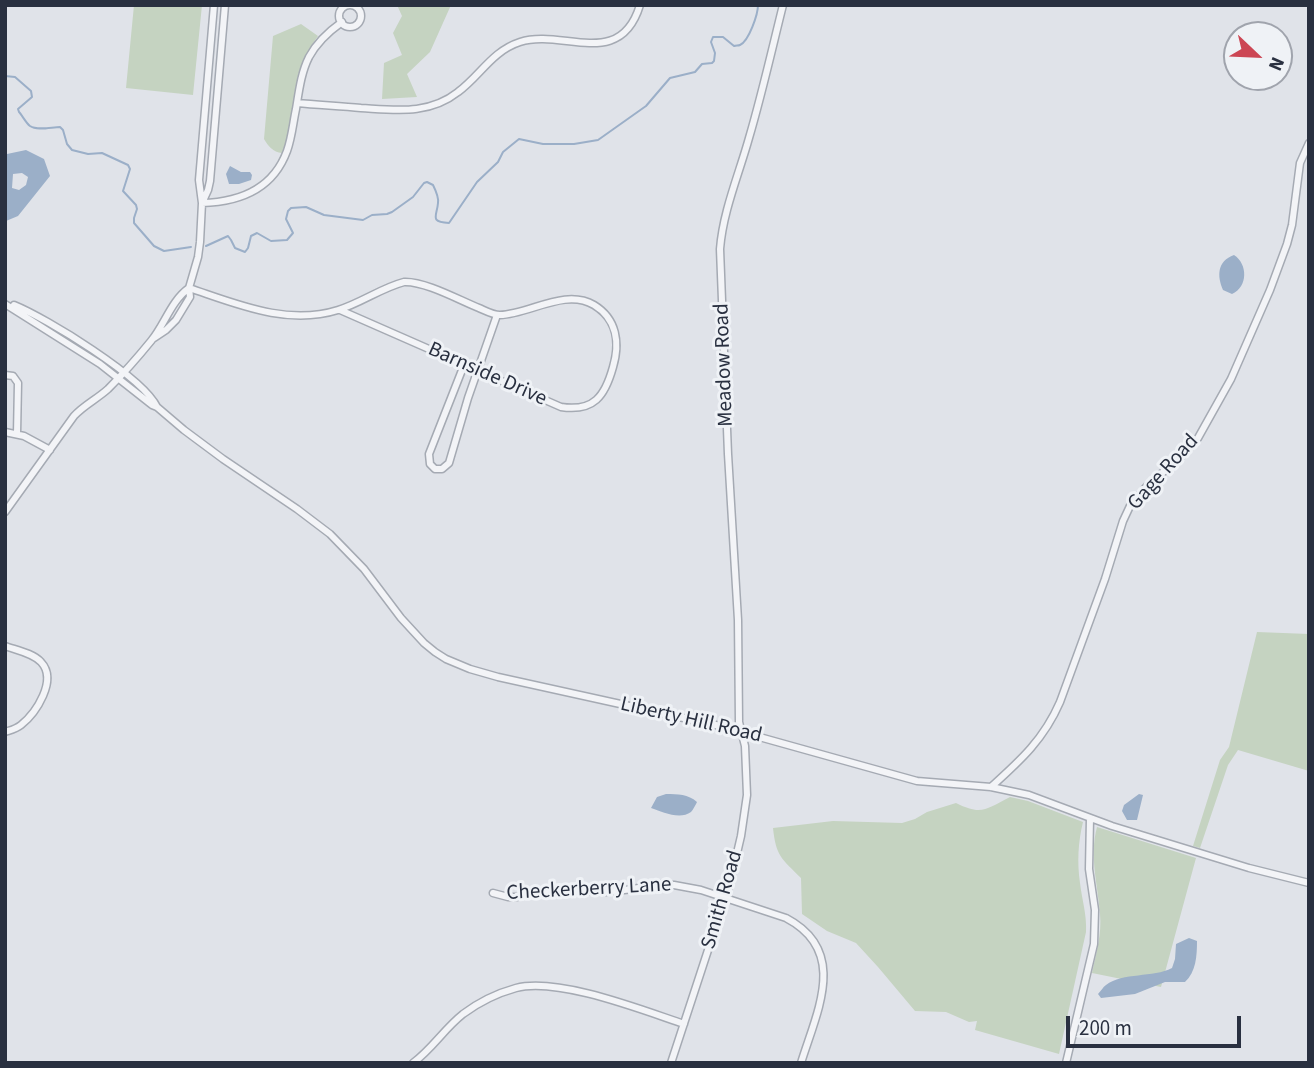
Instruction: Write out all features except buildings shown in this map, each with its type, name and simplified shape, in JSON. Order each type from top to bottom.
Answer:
[{"type":"street","points":[[5,512],[80,410],[108,389],[121,375],[154,338],[181,293],[189,288],[198,257],[202,203],[199,180],[215,5]]},
{"type":"street","points":[[202,203],[210,181],[225,5]]},
{"type":"street","points":[[297,103],[404,110],[434,106],[458,93],[493,57],[514,44],[539,38],[587,44],[604,43],[626,30],[640,5]]},
{"type":"street","name":"Meadow Road","points":[[741,732],[721,241],[783,5]]},
{"type":"street","points":[[202,203],[226,202],[245,196],[265,183],[274,173],[287,150],[302,76],[310,55],[321,39],[342,22]]},
{"type":"street","name":"Gage Road","points":[[991,787],[1040,738],[1052,721],[1130,506],[1147,486],[1198,438],[1231,379],[1287,244],[1300,163],[1309,143]]},
{"type":"street","points":[[189,288],[273,314],[307,315],[340,310],[397,284],[411,281],[497,316],[468,398],[449,463],[442,469],[435,469],[430,464],[429,454],[464,365]]},
{"type":"street","name":"Barnside Drive","points":[[340,310],[554,405],[581,407],[594,402],[603,393],[616,354],[616,334],[611,321],[596,307],[571,299],[497,316]]},
{"type":"street","name":"Liberty Hill Road","points":[[5,303],[40,318],[98,355],[144,391],[157,407],[184,430],[330,534],[364,569],[401,618],[424,643],[446,659],[498,677],[720,726],[916,780],[991,787],[1029,795],[1090,818],[1249,869],[1309,883]]},
{"type":"street","points":[[5,374],[13,376],[18,383],[17,434]]},
{"type":"street","points":[[5,432],[31,439],[50,450]]},
{"type":"street","points":[[5,646],[42,662],[48,682],[41,699],[23,723],[5,732]]},
{"type":"street","name":"Smith Road","points":[[671,1063],[725,899],[741,836],[747,795],[745,746],[741,732]]},
{"type":"street","points":[[1066,1063],[1094,944],[1095,910],[1089,869],[1090,818]]},
{"type":"street","name":"Checkerberry Lane","points":[[493,893],[516,897],[550,890],[620,891],[660,884],[687,887],[786,918],[799,925],[817,945],[825,971],[824,985],[801,1063]]},
{"type":"street","points":[[413,1063],[428,1052],[462,1015],[478,1004],[518,987],[552,987],[573,991],[611,1000],[684,1024]]},
{"type":"green space","points":[[134,5],[202,5],[193,95],[126,88]]},
{"type":"green space","points":[[397,5],[451,5],[430,52],[407,74],[417,97],[382,99],[384,63],[402,55],[393,33],[402,16]]},
{"type":"green space","points":[[301,24],[318,36],[300,71],[282,153],[271,148],[264,139],[273,36]]},
{"type":"green space","points":[[1257,632],[1309,634],[1309,771],[1238,750],[1228,765],[1200,848],[1193,846],[1220,760],[1229,747]]},
{"type":"green space","points":[[1010,797],[1083,822],[1078,868],[1086,932],[1059,1054],[975,1030],[977,1021],[969,1022],[946,1012],[915,1011],[856,943],[827,931],[802,914],[801,878],[781,856],[774,837],[773,828],[833,821],[902,823],[956,803],[978,810],[989,808]]},
{"type":"green space","points":[[1097,827],[1196,858],[1161,987],[1092,973],[1100,929],[1094,860]]},
{"type":"water","points":[[26,150],[44,159],[50,176],[18,216],[6,221],[5,159],[7,154]],"holes":[[[22,173],[28,177],[26,185],[19,190],[12,188],[13,174]]]},
{"type":"water","points":[[230,166],[241,172],[250,172],[251,180],[229,184],[226,174]]},
{"type":"water","points":[[1234,255],[1242,264],[1244,275],[1241,286],[1232,294],[1223,290],[1219,274],[1224,261]]},
{"type":"water","points":[[679,794],[697,802],[691,812],[682,815],[651,808],[657,797]]},
{"type":"water","points":[[1139,794],[1143,795],[1137,820],[1127,820],[1122,811],[1124,805]]},
{"type":"water","points":[[1189,938],[1197,941],[1197,952],[1194,969],[1185,982],[1165,982],[1135,994],[1101,998],[1098,994],[1105,986],[1121,978],[1172,968],[1176,944]]},
{"type":"waterway","points":[[206,246],[228,236],[235,248],[245,252],[251,236],[257,233],[271,241],[287,240],[293,233],[286,219],[291,208],[306,207],[324,215],[363,220],[372,215],[387,214],[413,197],[427,182],[433,185],[438,196],[436,220],[449,223],[477,182],[498,162],[503,152],[519,139],[543,144],[574,144],[598,140],[646,106],[670,78],[695,72],[702,64],[712,63],[715,53],[711,42],[713,37],[723,37],[734,46],[743,43],[752,27],[758,5]]},
{"type":"waterway","points":[[5,76],[15,77],[31,91],[32,97],[18,109],[30,126],[40,129],[60,127],[72,150],[88,154],[102,153],[128,165],[130,169],[123,191],[136,205],[134,223],[154,246],[164,251],[191,247]]}]
